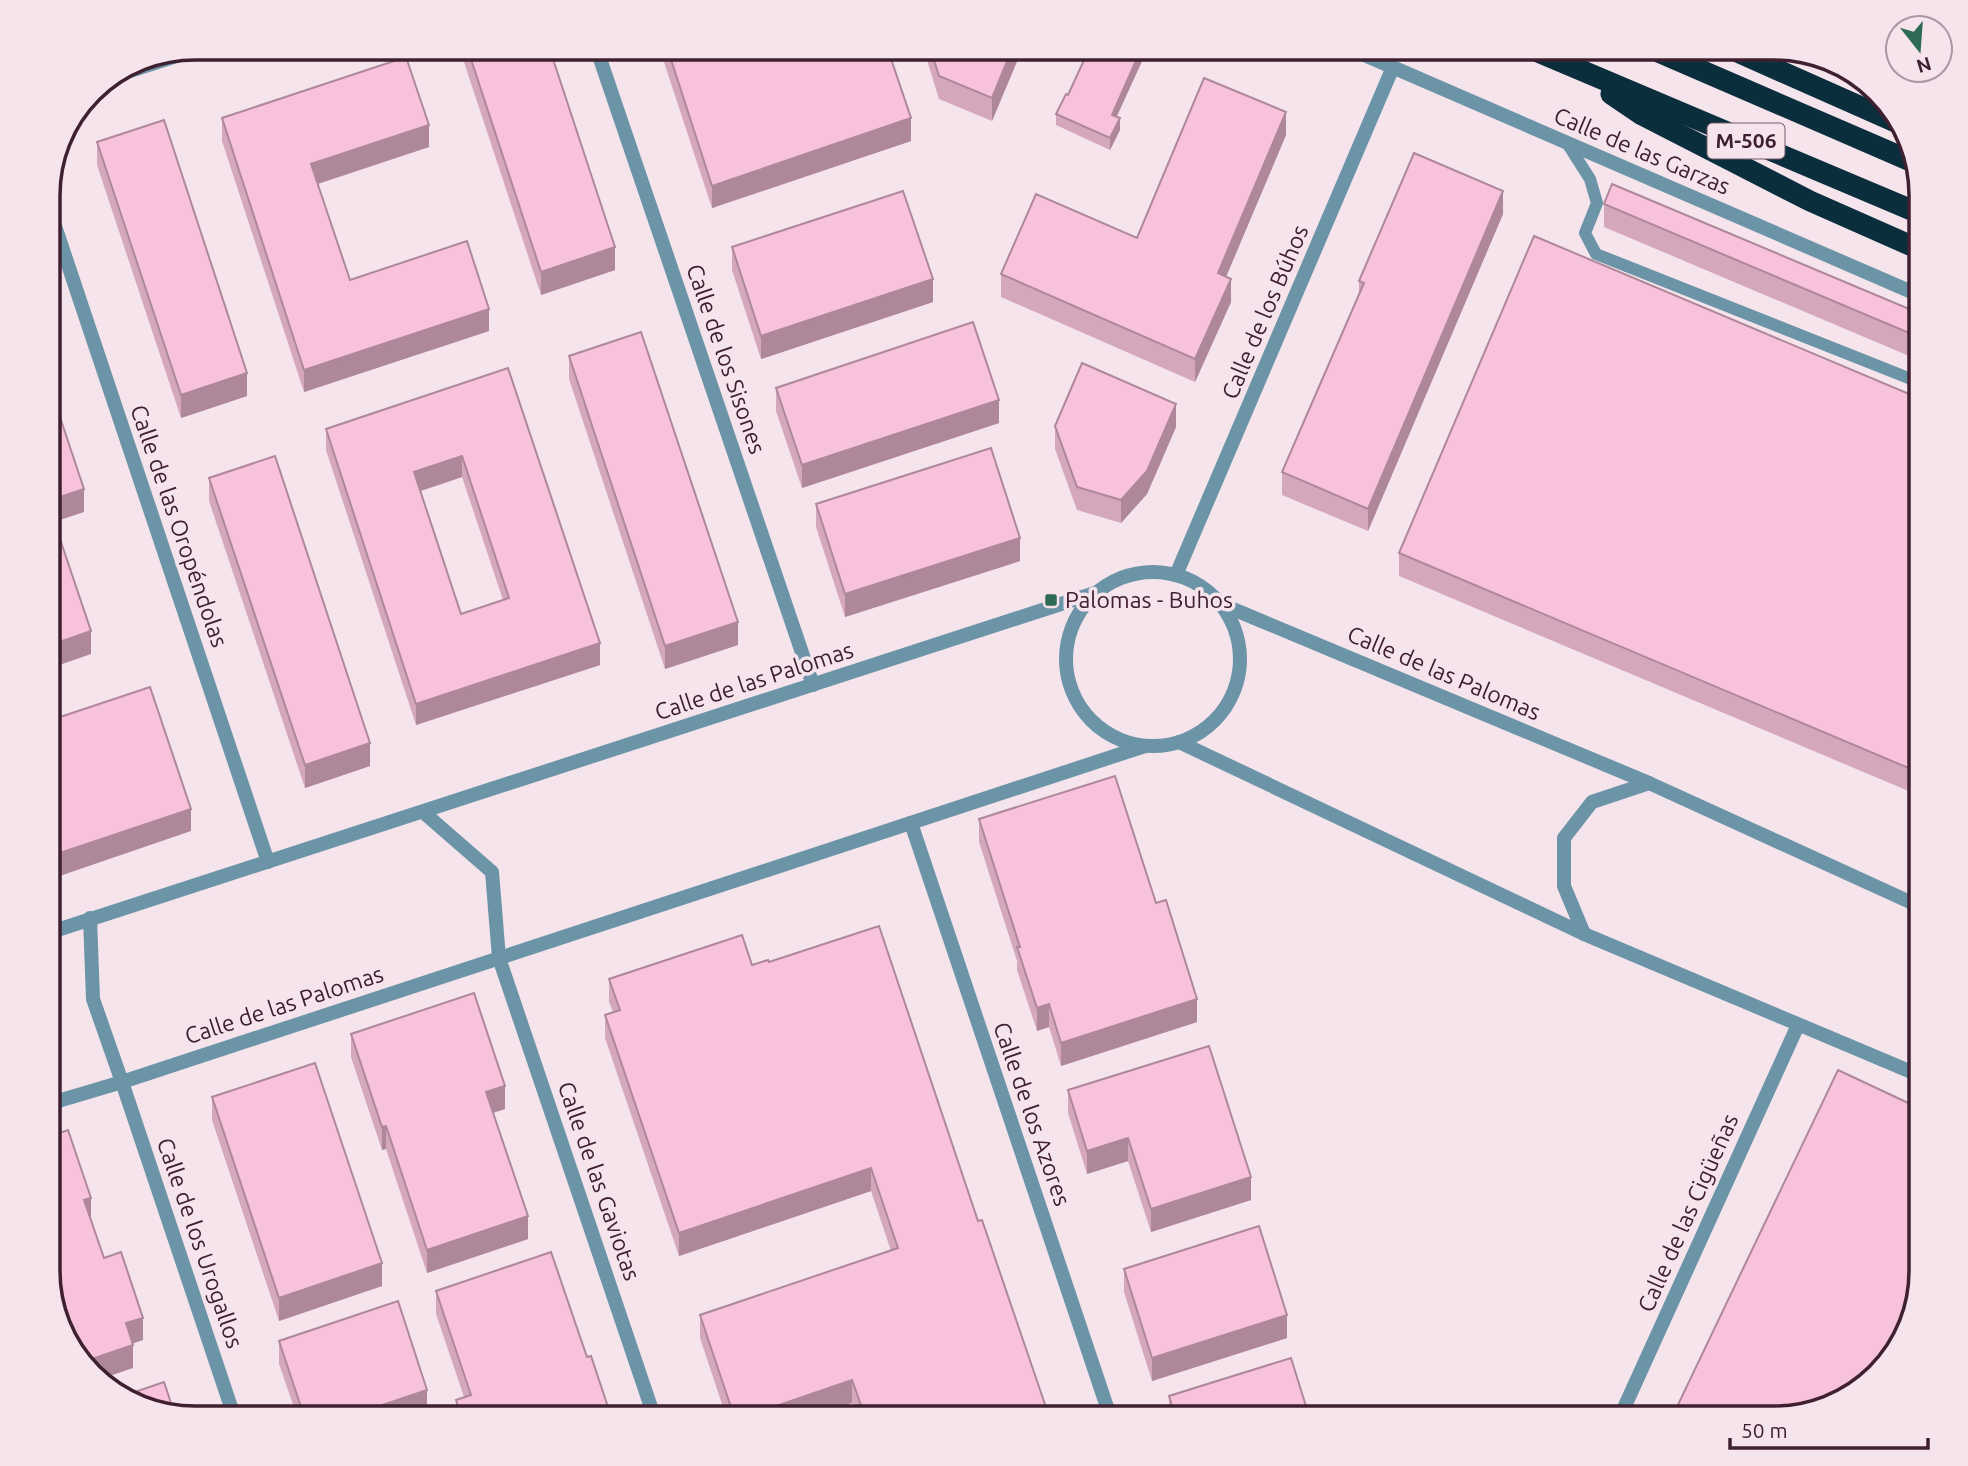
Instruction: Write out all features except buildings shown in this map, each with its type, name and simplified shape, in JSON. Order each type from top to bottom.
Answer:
[{"type":"highway","name":"M-506","points":[[1555,60],[1909,209]]},
{"type":"highway","name":"M-506","points":[[1677,60],[1903,158]]},
{"type":"highway","points":[[1755,60],[1885,117]]},
{"type":"highway","points":[[1571,67],[1642,115],[1810,201],[1909,245]]},
{"type":"street","name":"Calle de los Sisones","points":[[600,60],[813,685]]},
{"type":"street","name":"Calle de las Garzas","points":[[1377,60],[1909,291]]},
{"type":"street","name":"Calle de los Búhos","points":[[1177,575],[1393,67]]},
{"type":"street","name":"Calle de las Oropéndolas","points":[[60,241],[268,862]]},
{"type":"street","points":[[1149,572],[1177,575],[1201,586],[1221,604],[1235,628],[1241,656],[1237,684],[1224,710],[1204,730],[1179,742],[1145,746],[1117,738],[1093,722],[1075,698],[1066,670],[1068,641],[1079,614],[1098,592],[1122,578],[1149,572]]},
{"type":"street","name":"Calle de las Palomas","points":[[60,929],[1098,592]]},
{"type":"street","name":"Calle de las Palomas","points":[[1221,604],[1649,783],[1909,902]]},
{"type":"street","points":[[1179,742],[1584,934],[1909,1071]]},
{"type":"street","name":"Calle de las Palomas","points":[[60,1100],[1145,746]]},
{"type":"street","points":[[1584,934],[1564,886],[1564,838],[1592,803],[1649,783]]},
{"type":"street","points":[[423,812],[492,872],[499,958]]},
{"type":"street","name":"Calle de los Azores","points":[[911,823],[1107,1406]]},
{"type":"street","points":[[90,918],[93,999],[122,1082]]},
{"type":"street","name":"Calle de las Gaviotas","points":[[499,958],[651,1406]]},
{"type":"street","name":"Calle de las Cigüeñas","points":[[1625,1406],[1798,1025]]},
{"type":"street","name":"Calle de los Urogallos","points":[[122,1082],[231,1406]]},
{"type":"lane","points":[[1567,143],[1590,179],[1597,203],[1585,233],[1596,254],[1909,378]]},
{"type":"place","name":"Palomas - Buhos","points":[[1051,600]]}]
